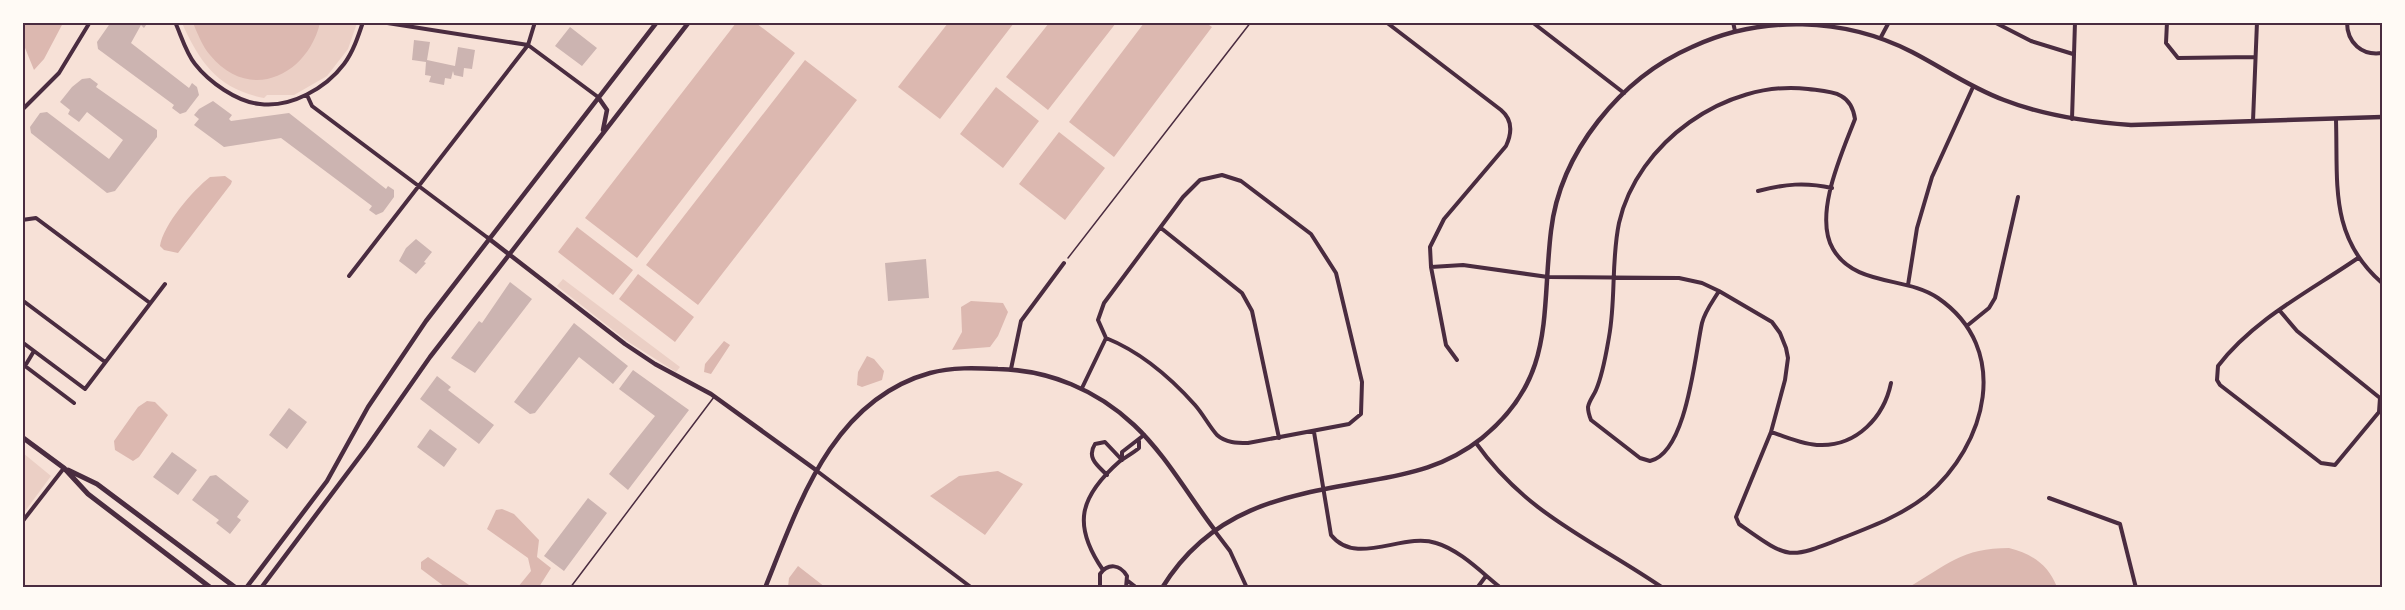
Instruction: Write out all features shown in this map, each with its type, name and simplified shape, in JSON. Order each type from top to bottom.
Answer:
[{"type":"main road","points":[[22,437],[64,468],[97,484],[236,588]]},
{"type":"main road","points":[[64,468],[88,494],[211,588]]},
{"type":"street","points":[[22,110],[59,73],[90,22]]},
{"type":"street","points":[[175,22],[193,63],[212,81],[233,94],[260,104],[282,102],[308,95],[321,86],[346,62],[363,22]]},
{"type":"street","points":[[381,22],[528,45],[598,98],[607,110],[601,136]]},
{"type":"street","points":[[349,276],[528,45],[535,22]]},
{"type":"street","points":[[246,588],[327,481],[382,386],[488,238],[657,22]]},
{"type":"street","points":[[261,588],[367,447],[405,390],[689,22]]},
{"type":"street","points":[[1386,22],[1501,110],[1508,116],[1510,125],[1511,135],[1506,146],[1436,231],[1430,247],[1431,267],[1446,345],[1457,360]]},
{"type":"street","points":[[1532,22],[1624,93]]},
{"type":"street","points":[[1733,22],[1735,31]]},
{"type":"street","points":[[1881,38],[1889,22]]},
{"type":"street","points":[[1994,22],[2031,41],[2073,54]]},
{"type":"street","points":[[2072,119],[2075,22]]},
{"type":"street","points":[[2167,22],[2166,43],[2178,58],[2254,57]]},
{"type":"street","points":[[2253,121],[2257,22]]},
{"type":"street","points":[[2347,22],[2348,36],[2352,44],[2366,53],[2382,53]]},
{"type":"street","points":[[1162,588],[1178,564],[1214,529],[1264,503],[1322,489],[1420,472],[1457,456],[1476,443],[1508,413],[1528,381],[1538,356],[1546,320],[1551,228],[1564,182],[1587,136],[1624,93],[1670,58],[1693,46],[1735,31],[1796,24],[1842,28],[1881,38],[1973,87],[2035,111],[2072,119],[2131,125],[2382,117]]},
{"type":"street","points":[[1908,285],[1917,228],[1932,177],[1973,87]]},
{"type":"street","points":[[1431,267],[1463,265],[1548,277],[1615,277],[1679,278],[1702,283],[1719,291],[1772,322],[1780,333],[1786,348],[1788,358],[1785,380],[1771,432],[1736,517],[1739,524],[1784,554],[1808,552],[1894,516],[1926,495],[1946,475],[1972,431],[1985,382],[1982,356],[1968,325],[1936,296],[1908,285],[1870,277],[1849,265],[1834,252],[1825,223],[1832,188],[1855,119],[1853,108],[1847,98],[1838,93],[1803,88],[1765,91],[1732,99],[1705,112],[1681,129],[1659,149],[1640,174],[1620,220],[1615,247],[1615,277],[1610,335],[1596,389],[1588,405],[1588,413],[1591,420],[1632,451],[1650,461],[1666,453],[1683,416],[1695,371],[1702,322],[1719,291]]},
{"type":"street","points":[[308,95],[312,105],[625,344],[655,364],[715,396],[972,588]]},
{"type":"street","points":[[2336,120],[2341,216],[2344,231],[2358,258],[2382,284]]},
{"type":"street","points":[[1222,174],[1241,181],[1311,234],[1336,273],[1362,382],[1361,414],[1349,424],[1314,432],[1233,443],[1218,436],[1196,406],[1167,376],[1128,347],[1106,338],[1098,320],[1104,303],[1161,228],[1200,180],[1222,174]]},
{"type":"street","points":[[1758,191],[1790,183],[1810,183],[1832,188]]},
{"type":"street","points":[[1968,325],[1989,308],[1995,298],[2018,197]]},
{"type":"street","points":[[22,220],[36,218],[150,303]]},
{"type":"street","points":[[1161,228],[1242,292],[1252,310],[1279,438]]},
{"type":"street","points":[[2280,310],[2297,331],[2380,398],[2379,412],[2335,465],[2321,463],[2217,380],[2218,366],[2235,343],[2280,310],[2358,258]]},
{"type":"street","points":[[1011,369],[1021,321],[1064,263]]},
{"type":"street","points":[[22,342],[85,389],[165,284]]},
{"type":"street","points":[[22,300],[105,362]]},
{"type":"street","points":[[1082,388],[1106,338]]},
{"type":"street","points":[[34,351],[25,366],[74,403]]},
{"type":"street","points":[[765,588],[816,470],[854,418],[897,388],[930,373],[1011,369],[1044,375],[1082,388],[1115,409],[1144,435],[1230,551],[1247,588]]},
{"type":"street","points":[[1771,432],[1819,446],[1834,445],[1850,439],[1868,426],[1881,412],[1892,383]]},
{"type":"street","points":[[1314,432],[1331,536],[1347,549],[1406,541],[1437,543],[1450,549],[1501,588]]},
{"type":"street","points":[[1122,460],[1122,452],[1144,435]]},
{"type":"street","points":[[1103,570],[1090,551],[1083,528],[1089,496],[1122,460],[1139,448],[1138,441]]},
{"type":"street","points":[[1107,475],[1092,459],[1091,451],[1095,444],[1105,442],[1122,460]]},
{"type":"street","points":[[1476,443],[1496,471],[1545,513],[1663,588]]},
{"type":"street","points":[[22,522],[64,468]]},
{"type":"street","points":[[2049,498],[2120,524],[2136,588]]},
{"type":"street","points":[[1100,588],[1098,580],[1103,570],[1108,567],[1120,567],[1127,576],[1126,588]]},
{"type":"street","points":[[1477,588],[1486,576]]},
{"type":"street","points":[[1128,581],[1137,588]]},
{"type":"lane","points":[[570,588],[715,396]]},
{"type":"path","points":[[1064,263],[1251,22]]},
{"type":"shaded area","points":[[23,22],[63,23],[44,59],[34,70],[23,43]]},
{"type":"shaded area","points":[[182,23],[357,23],[348,49],[327,76],[294,95],[267,95],[264,98],[234,88],[212,72],[196,50]]},
{"type":"shaded area","points":[[193,23],[320,23],[313,42],[303,57],[290,69],[275,77],[259,80],[242,78],[225,70],[207,51]]},
{"type":"shaded area","points":[[736,23],[756,23],[795,53],[637,258],[585,218]]},
{"type":"shaded area","points":[[948,23],[1014,23],[940,119],[898,87]]},
{"type":"shaded area","points":[[1049,23],[1116,23],[1048,110],[1006,77]]},
{"type":"shaded area","points":[[1144,23],[1206,23],[1212,27],[1114,157],[1069,122]]},
{"type":"shaded area","points":[[805,60],[857,100],[698,305],[646,265]]},
{"type":"shaded area","points":[[996,87],[1039,121],[1003,168],[960,134]]},
{"type":"shaded area","points":[[1059,132],[1105,168],[1065,220],[1019,184]]},
{"type":"shaded area","points":[[225,176],[232,181],[231,184],[178,253],[164,250],[160,246],[167,228],[195,190],[210,177]]},
{"type":"shaded area","points":[[577,227],[633,270],[613,295],[558,252]]},
{"type":"shaded area","points":[[638,274],[694,317],[675,342],[619,299]]},
{"type":"shaded area","points":[[563,279],[680,367],[676,372],[627,341],[557,286]]},
{"type":"shaded area","points":[[971,301],[1003,303],[1008,312],[998,336],[990,347],[952,350],[962,332],[961,307]]},
{"type":"shaded area","points":[[724,341],[730,345],[711,374],[704,372],[705,364]]},
{"type":"shaded area","points":[[867,356],[874,359],[884,371],[882,380],[862,387],[857,385],[858,372]]},
{"type":"shaded area","points":[[147,401],[155,402],[168,415],[139,457],[133,461],[115,450],[114,441],[138,407]]},
{"type":"shaded area","points":[[23,453],[51,476],[23,514]]},
{"type":"shaded area","points":[[998,471],[1023,484],[985,535],[930,496],[959,476]]},
{"type":"shaded area","points":[[502,509],[514,514],[539,540],[537,557],[551,568],[539,587],[518,587],[531,571],[528,558],[487,529],[496,510]]},
{"type":"shaded area","points":[[2009,548],[2025,553],[2038,561],[2049,572],[2057,587],[1909,587],[1956,559],[1979,551]]},
{"type":"shaded area","points":[[428,557],[472,587],[445,587],[421,569],[421,562]]},
{"type":"shaded area","points":[[798,566],[825,587],[788,587],[789,578]]},
{"type":"building","points":[[111,22],[148,22],[144,28],[141,25],[131,43],[189,88],[192,83],[197,87],[199,95],[186,112],[180,114],[172,108],[174,105],[98,49],[97,42]]},
{"type":"building","points":[[570,27],[597,48],[582,66],[555,46]]},
{"type":"building","points":[[414,40],[430,42],[427,60],[455,66],[458,47],[475,50],[472,69],[464,68],[463,77],[454,75],[453,71],[451,79],[445,78],[444,85],[429,82],[431,76],[425,75],[426,62],[412,60]]},
{"type":"building","points":[[90,78],[98,84],[96,87],[157,130],[157,137],[115,191],[107,193],[31,133],[30,127],[40,113],[47,112],[109,159],[123,140],[87,112],[79,122],[68,114],[70,110],[60,102],[82,79]]},
{"type":"building","points":[[213,101],[232,115],[229,119],[231,121],[289,113],[386,189],[388,186],[394,190],[394,197],[383,212],[376,215],[369,210],[372,206],[281,138],[224,147],[194,125],[199,119],[194,115],[199,109]]},
{"type":"building","points":[[416,239],[432,252],[416,274],[399,261],[406,248]]},
{"type":"building","points":[[926,259],[929,298],[888,301],[885,263]]},
{"type":"building","points":[[510,282],[532,299],[475,373],[451,358],[479,321],[482,323]]},
{"type":"building","points":[[574,323],[628,366],[613,384],[579,357],[535,413],[530,414],[514,402]]},
{"type":"building","points":[[633,370],[689,410],[628,490],[609,474],[655,416],[619,389]]},
{"type":"building","points":[[437,376],[451,387],[448,390],[494,425],[479,444],[420,399]]},
{"type":"building","points":[[289,408],[307,422],[287,449],[269,435]]},
{"type":"building","points":[[430,429],[457,449],[444,467],[417,447]]},
{"type":"building","points":[[172,452],[197,470],[178,495],[153,477]]},
{"type":"building","points":[[216,475],[249,501],[237,517],[241,520],[230,534],[216,523],[219,520],[192,500],[210,476]]},
{"type":"building","points":[[588,498],[607,513],[564,571],[544,556]]}]
